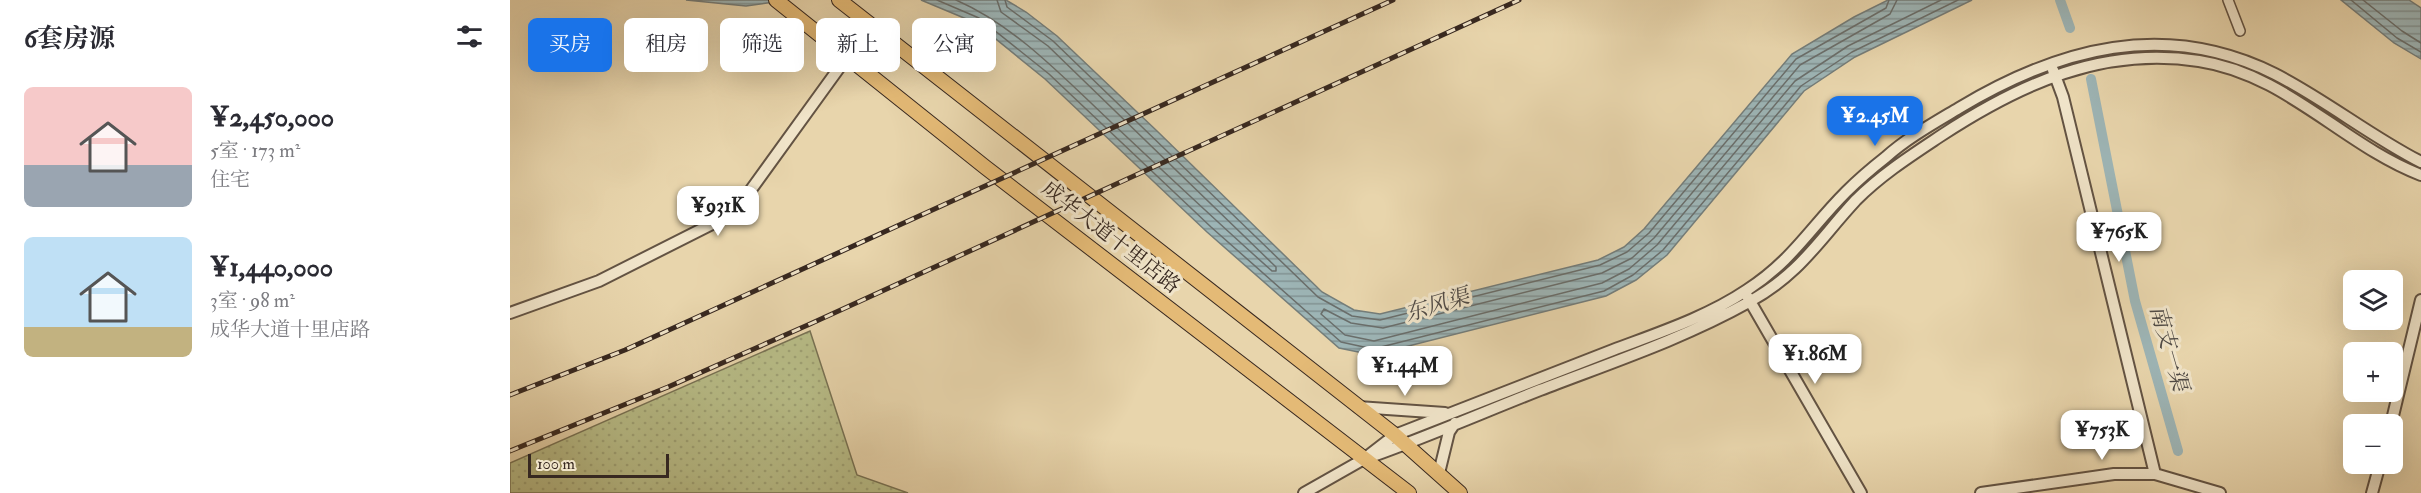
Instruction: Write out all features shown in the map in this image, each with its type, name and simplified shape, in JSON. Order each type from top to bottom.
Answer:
[{"type":"main road","name":"成华大道十里店路","points":[[776,0],[816,33]]},
{"type":"main road","name":"成华大道十里店路","points":[[839,0],[1400,440],[1460,493]]},
{"type":"main road","name":"成华大道十里店路","points":[[866,72],[985,167],[1409,493]]},
{"type":"street","points":[[2228,0],[2240,31]]},
{"type":"street","points":[[1748,296],[1779,268],[1845,193],[1888,154],[1984,93],[2050,62],[2117,46],[2198,48],[2234,57],[2274,74],[2311,94],[2380,140],[2421,162]]},
{"type":"street","points":[[1304,493],[1400,440],[1786,279],[1824,241],[1856,201],[1895,166],[1975,114],[2020,89],[2055,75],[2116,59],[2159,57],[2201,61],[2270,85],[2307,105],[2372,149],[2421,175]]},
{"type":"street","points":[[2050,62],[2068,119],[2155,474]]},
{"type":"street","points":[[510,313],[599,280],[718,221],[745,198],[836,72]]},
{"type":"street","points":[[1748,296],[1861,493]]},
{"type":"street","points":[[2393,414],[2421,300]]},
{"type":"street","points":[[1358,407],[1453,418]]},
{"type":"street","points":[[1439,473],[1453,418]]},
{"type":"street","points":[[1980,493],[2114,474],[2155,474],[2220,493]]},
{"type":"street","points":[[2372,493],[2377,474]]},
{"type":"green space","points":[[810,331],[857,475],[908,493],[510,493],[510,463]]},
{"type":"water","points":[[686,0],[788,0],[746,6]]},
{"type":"water","name":"东风渠","points":[[921,0],[1006,0],[1026,12],[1057,36],[1322,292],[1354,310],[1380,314],[1598,260],[1624,247],[1644,229],[1792,54],[1854,17],[1888,0],[1972,0],[1855,57],[1804,91],[1667,255],[1636,280],[1606,296],[1373,355],[1339,348],[1207,232],[1045,79],[996,39],[996,18],[964,18]]},
{"type":"water","points":[[2341,0],[2409,0],[2421,8],[2421,59],[2394,43]]},
{"type":"waterway","name":"南支一渠","points":[[2060,0],[2070,28]]},
{"type":"waterway","name":"南支一渠","points":[[2091,79],[2135,301],[2178,451]]},
{"type":"railway","points":[[510,395],[625,350],[1393,0]]},
{"type":"railway","points":[[510,451],[668,387],[810,324],[1519,0]]}]
